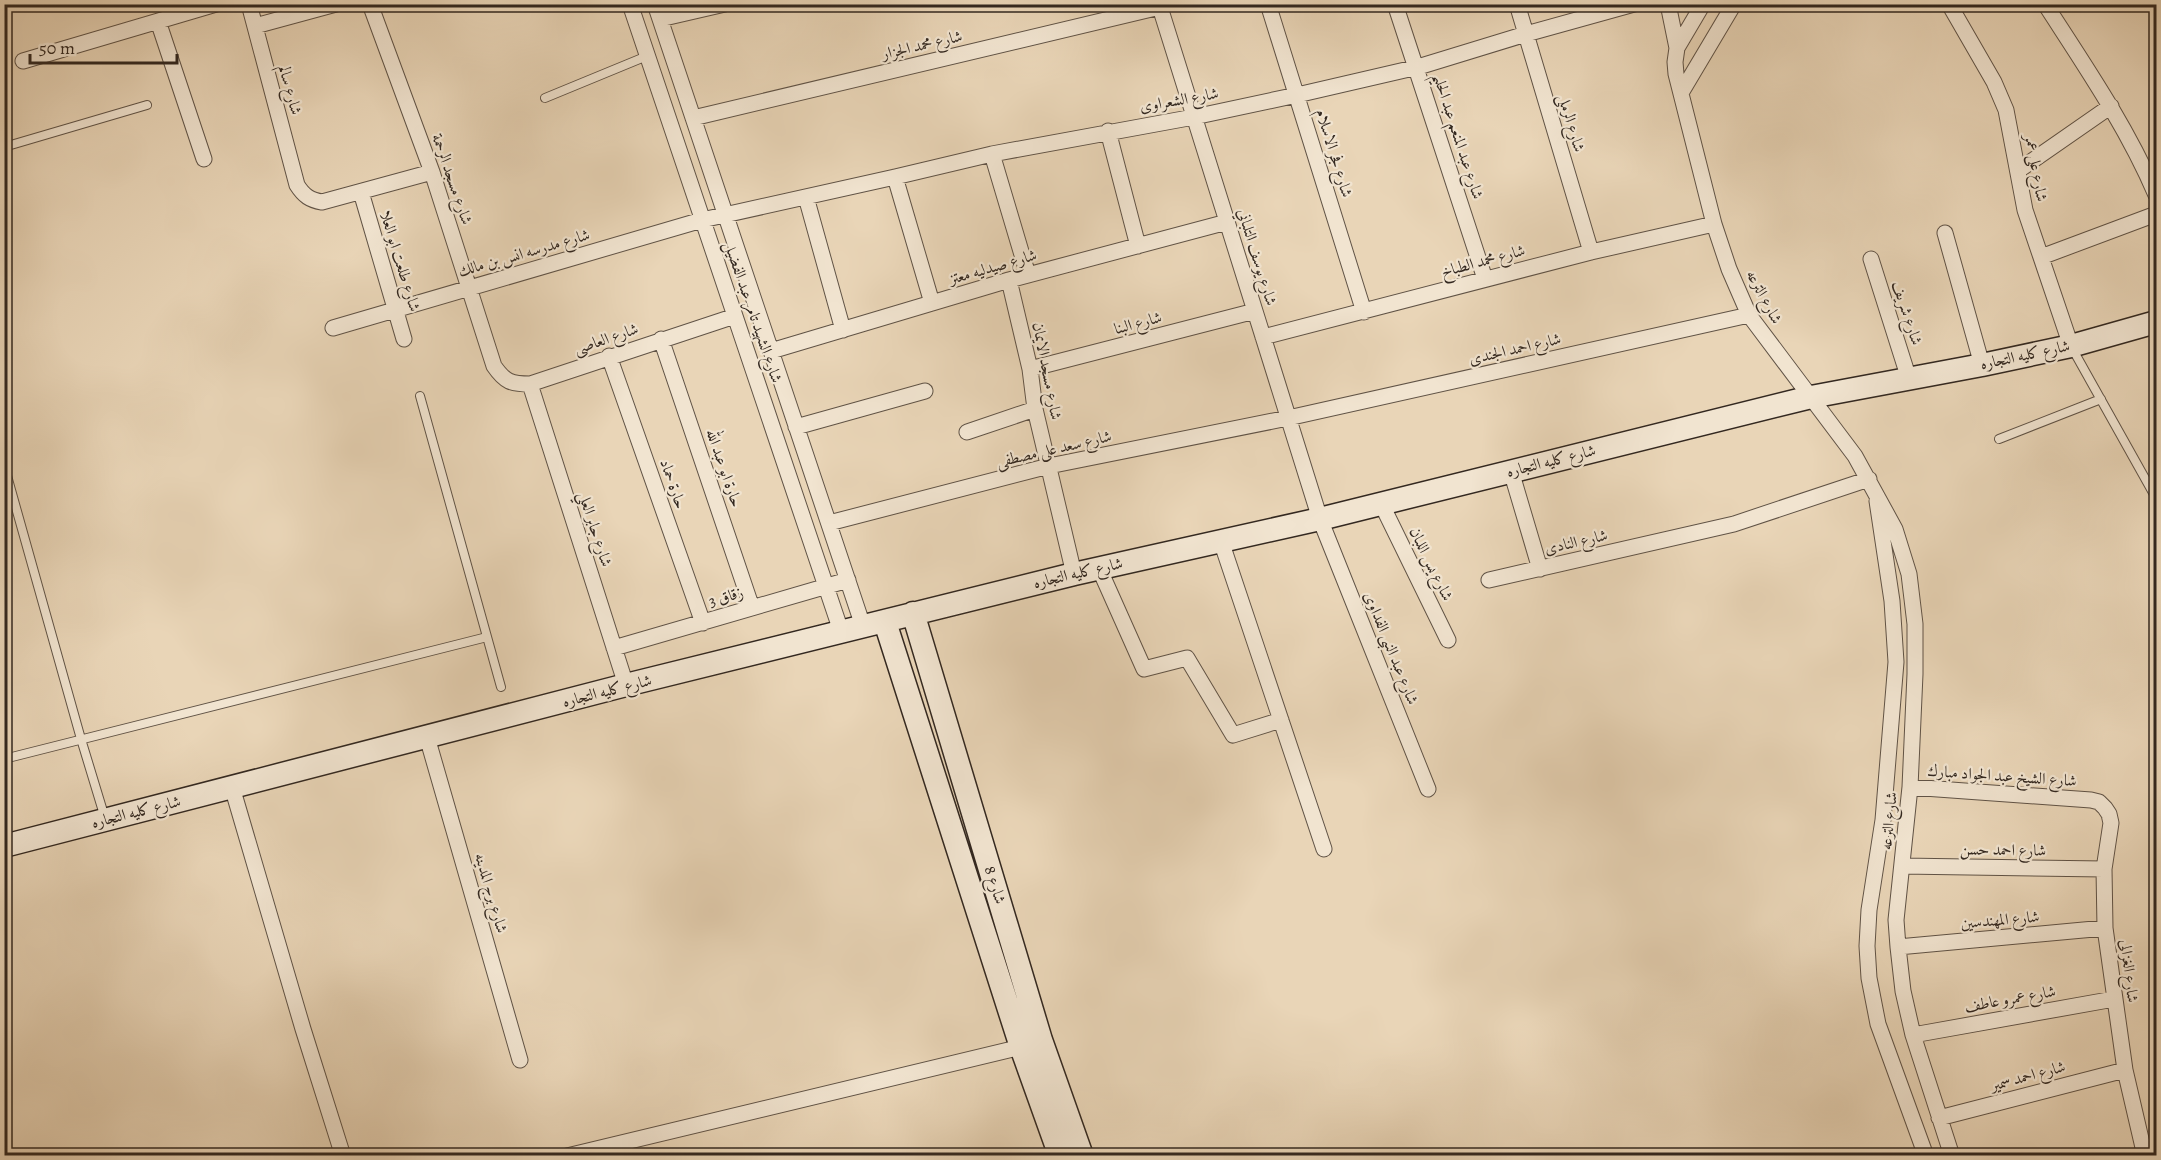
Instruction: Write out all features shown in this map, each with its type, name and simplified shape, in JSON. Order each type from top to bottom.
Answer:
[{"type":"street","points":[[23,61],[216,4]]},
{"type":"street","name":"شارع سالم","points":[[249,4],[297,185],[303,194],[312,200],[322,202],[360,192]]},
{"type":"street","points":[[255,26],[336,4]]},
{"type":"street","name":"شارع مسجد الرحمة","points":[[370,4],[432,172],[494,366],[502,377],[514,384],[530,384]]},
{"type":"street","name":"شارع الشهيد تامر عبد الفضيل","points":[[630,4],[841,631]]},
{"type":"street","name":"شارع الشهيد تامر عبد الفضيل","points":[[655,4],[848,580],[874,624]]},
{"type":"street","points":[[660,20],[725,4]]},
{"type":"street","name":"شارع فجر الاسلام","points":[[1268,4],[1364,312]]},
{"type":"street","name":"شارع عبد المنعم عبد الحليم","points":[[1395,4],[1418,67],[1485,279]]},
{"type":"street","name":"شارع الرملى","points":[[1517,4],[1591,252]]},
{"type":"street","name":"شارع الشعراوى","points":[[725,215],[992,154],[1194,117],[1418,67],[1635,4]]},
{"type":"street","name":"شارع الترعه","points":[[1668,4],[1677,48],[1674,62],[1676,74],[1714,224],[1729,269],[1749,315],[1855,456],[1872,484],[1896,529],[1910,584],[1915,624],[1915,674],[1910,787],[1896,920],[1903,991],[1912,1035],[1952,1155]]},
{"type":"street","points":[[1681,93],[1734,4]]},
{"type":"street","name":"شارع على عمر","points":[[1949,4],[1994,82],[2006,110],[2025,210],[2071,346]]},
{"type":"street","points":[[2045,4],[2111,106],[2157,195]]},
{"type":"street","name":"شارع يوسف التلباني","points":[[1160,6],[1320,519]]},
{"type":"street","name":"شارع محمد الجزار","points":[[693,118],[1160,6]]},
{"type":"street","points":[[1677,48],[1699,11]]},
{"type":"street","points":[[1699,11],[1698,26],[1704,31],[1719,30]]},
{"type":"street","points":[[158,21],[204,159]]},
{"type":"street","points":[[2019,170],[2111,106]]},
{"type":"street","points":[[1108,131],[1138,246]]},
{"type":"street","points":[[992,154],[1028,275]]},
{"type":"street","points":[[360,192],[432,172]]},
{"type":"street","points":[[896,177],[932,303]]},
{"type":"street","name":"شارع طلعت ابو العلا","points":[[360,192],[404,339]]},
{"type":"street","points":[[806,197],[843,330]]},
{"type":"street","points":[[2041,257],[2157,214]]},
{"type":"street","name":"شارع مدرسه انس بن مالك","points":[[333,328],[725,215]]},
{"type":"street","name":"شارع صيدليه معتز","points":[[771,351],[1009,280],[1227,222]]},
{"type":"street","name":"شارع محمد الطباخ","points":[[1263,337],[1591,252],[1714,224]]},
{"type":"street","points":[[1946,233],[1982,365]]},
{"type":"street","name":"شارع شريف","points":[[1871,259],[1909,379]]},
{"type":"street","name":"شارع مسجد الايمان","points":[[1009,280],[1030,369],[1035,409],[1074,574]]},
{"type":"street","name":"شارع البنا","points":[[1030,369],[1255,311]]},
{"type":"street","name":"شارع احمد الجندى","points":[[1288,418],[1749,315]]},
{"type":"street","name":"شارع العاصى","points":[[530,384],[735,316]]},
{"type":"street","name":"شارع كليه التجاره","points":[[4,846],[913,613],[1099,568],[1320,519],[1811,397],[2071,346],[2157,322]]},
{"type":"street","name":"حارة ابو عبد الله","points":[[662,339],[752,608]]},
{"type":"street","name":"حارة حماد","points":[[609,356],[703,623]]},
{"type":"street","name":"شارع جابر العلي","points":[[530,384],[626,685]]},
{"type":"street","points":[[796,427],[925,391]]},
{"type":"street","points":[[967,432],[1035,409]]},
{"type":"street","name":"شارع سعد على مصطفى","points":[[829,523],[1049,466],[1288,418]]},
{"type":"street","points":[[1511,471],[1540,568]]},
{"type":"street","name":"شارع الترعه","points":[[1872,484],[1892,601],[1896,662],[1883,820],[1869,910],[1867,946],[1869,978],[1878,1024],[1926,1155]]},
{"type":"street","name":"شارع النادى","points":[[1489,580],[1734,524],[1872,484]]},
{"type":"street","name":"شارع يس اللبان","points":[[1382,503],[1448,640]]},
{"type":"street","name":"شارع عبد النبى الفداوى","points":[[1320,519],[1428,789]]},
{"type":"street","points":[[1221,541],[1324,849]]},
{"type":"street","points":[[1099,568],[1144,669],[1187,658],[1233,735],[1281,720]]},
{"type":"street","name":"زقاق 3","points":[[614,648],[848,580]]},
{"type":"street","name":"شارع 8","points":[[913,613],[1041,1040],[1068,1148]]},
{"type":"street","name":"شارع 8","points":[[874,624],[1022,1047],[1068,1148]]},
{"type":"street","name":"شارع برج المدينه","points":[[427,737],[520,1060]]},
{"type":"street","name":"شارع الشيخ عبد الجواد مبارك","points":[[1910,787],[2091,800]]},
{"type":"street","points":[[232,788],[303,1029],[343,1155]]},
{"type":"street","name":"شارع الغزالى","points":[[2091,800],[2099,802],[2109,814],[2111,822],[2103,869],[2105,928],[2125,1070],[2146,1154]]},
{"type":"street","name":"شارع احمد حسن","points":[[1902,866],[2103,869]]},
{"type":"street","name":"شارع المهندسين","points":[[1898,947],[2105,928]]},
{"type":"street","name":"شارع عمرو عاطف","points":[[1912,1035],[2114,999]]},
{"type":"street","points":[[567,1155],[1022,1047]]},
{"type":"street","name":"شارع احمد سمير","points":[[1939,1118],[2125,1070]]},
{"type":"lane","points":[[545,98],[647,56]]},
{"type":"lane","points":[[4,147],[147,105]]},
{"type":"lane","points":[[2071,346],[2157,498]]},
{"type":"lane","points":[[420,396],[501,687]]},
{"type":"lane","points":[[1999,439],[2101,399]]},
{"type":"lane","points":[[4,465],[106,820]]},
{"type":"lane","points":[[4,759],[487,637]]}]
